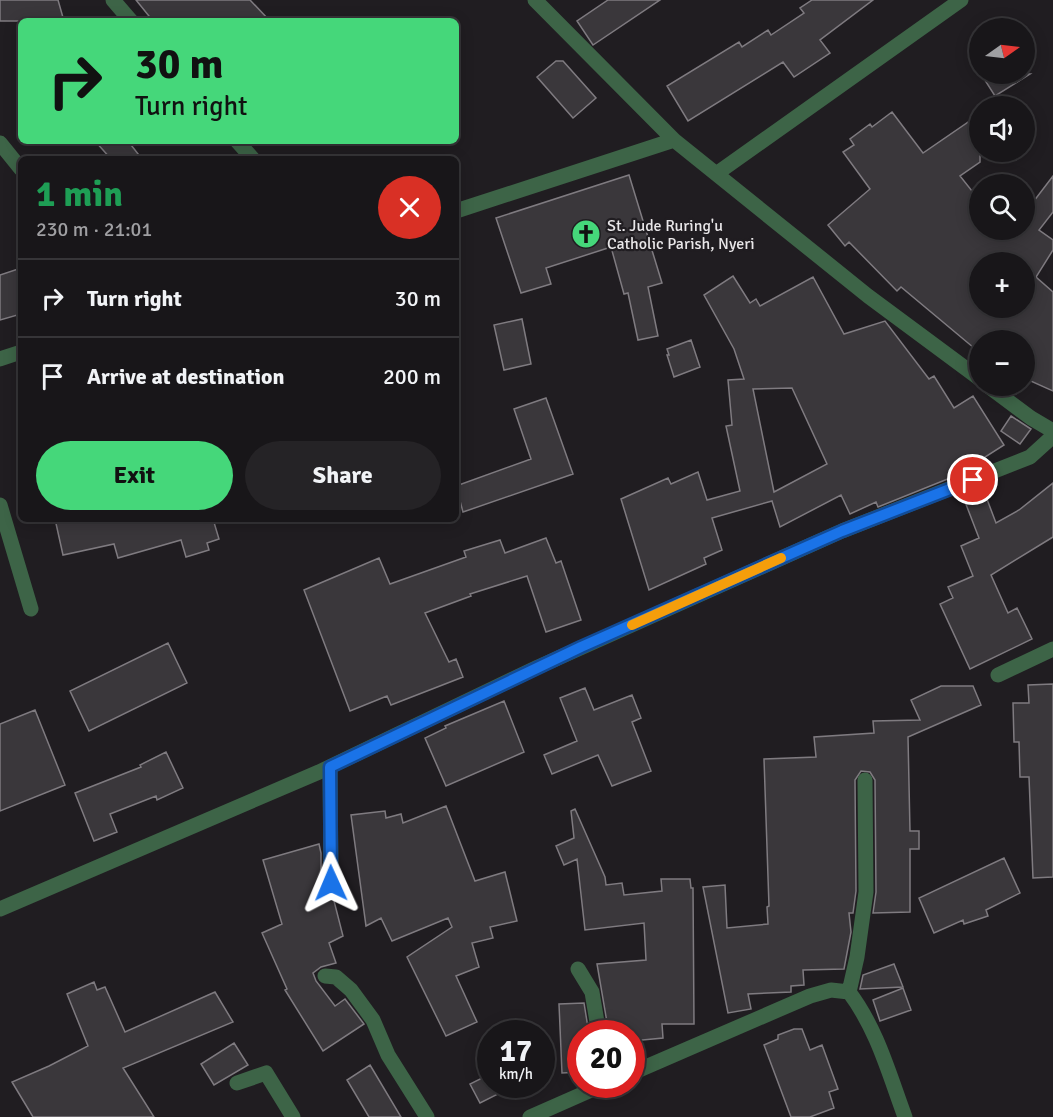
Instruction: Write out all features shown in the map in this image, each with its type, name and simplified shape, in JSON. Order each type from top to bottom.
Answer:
[{"type":"street","points":[[113,0],[128,18]]},
{"type":"street","points":[[535,0],[674,140],[868,296],[969,371]]},
{"type":"street","points":[[716,174],[961,0]]},
{"type":"street","points":[[459,210],[674,140]]},
{"type":"street","points":[[0,143],[18,165]]},
{"type":"street","points":[[240,144],[250,156]]},
{"type":"street","points":[[0,359],[18,353]]},
{"type":"street","points":[[1001,396],[1031,418],[1053,430]]},
{"type":"street","points":[[0,909],[330,767],[538,667],[842,531],[1030,457],[1053,436]]},
{"type":"street","points":[[0,506],[31,609]]},
{"type":"street","points":[[998,675],[1053,649]]},
{"type":"street","points":[[330,767],[331,883]]},
{"type":"street","points":[[849,992],[858,957],[866,892],[865,780]]},
{"type":"street","points":[[578,969],[592,992],[597,1020]]},
{"type":"street","points":[[325,976],[336,977],[351,990],[373,1020],[388,1055],[427,1117]]},
{"type":"street","points":[[645,1067],[810,996],[831,990],[849,992],[871,1025],[905,1117]]},
{"type":"street","points":[[237,1083],[266,1073],[293,1117]]},
{"type":"street","points":[[530,1117],[573,1098]]},
{"type":"building","points":[[0,0],[58,0],[63,18],[18,18],[18,21],[0,21]]},
{"type":"building","points":[[136,0],[250,0],[267,18],[151,18]]},
{"type":"building","points":[[608,0],[660,0],[593,45],[577,21]]},
{"type":"building","points":[[812,0],[873,0],[820,40],[830,53],[794,77],[783,62],[688,121],[667,86],[739,42],[742,47],[768,30],[771,35],[804,13],[800,8]]},
{"type":"building","points":[[556,61],[563,61],[596,98],[573,118],[537,77]]},
{"type":"building","points":[[987,84],[1014,84],[995,96]]},
{"type":"building","points":[[892,112],[923,153],[969,122],[969,162],[980,162],[960,176],[969,187],[969,240],[1035,240],[1035,200],[1053,176],[1053,212],[1039,230],[1053,240],[1053,250],[1036,277],[1053,292],[1053,391],[1035,383],[1035,330],[969,330],[969,344],[901,287],[897,291],[849,242],[845,246],[828,225],[870,189],[843,152],[854,145],[850,139],[870,124],[872,127]]},
{"type":"building","points":[[98,144],[130,144],[140,156],[108,156]]},
{"type":"building","name":"St. Jude Ruring'u Catholic Parish, Nyeri","points":[[629,175],[662,283],[648,287],[658,336],[638,340],[628,293],[624,294],[611,247],[546,268],[551,284],[521,293],[496,218]]},
{"type":"building","points":[[18,269],[18,315],[0,320],[0,275]]},
{"type":"building","points":[[733,276],[750,303],[756,299],[760,306],[813,277],[844,334],[885,321],[929,379],[934,376],[954,408],[973,396],[1004,445],[974,464],[975,468],[878,507],[876,502],[850,514],[841,495],[780,527],[772,501],[712,518],[722,550],[704,558],[706,564],[649,590],[621,499],[668,478],[671,484],[698,472],[707,500],[740,491],[726,426],[732,425],[728,380],[744,379],[734,349],[704,295]],"holes":[[[792,388],[827,464],[774,492],[753,389]]]},
{"type":"building","points":[[522,319],[531,364],[504,370],[494,325]]},
{"type":"building","points":[[691,340],[700,367],[674,377],[667,349]]},
{"type":"building","points":[[546,398],[573,474],[463,512],[459,485],[531,459],[514,409]]},
{"type":"building","points":[[1011,416],[1031,429],[1020,444],[1001,431]]},
{"type":"building","points":[[1053,483],[1053,537],[991,575],[1008,613],[1017,608],[1032,639],[970,669],[940,604],[953,598],[948,587],[973,576],[961,546],[979,538],[962,494],[982,486],[996,523],[1019,510]]},
{"type":"building","points":[[56,522],[214,522],[219,539],[207,543],[209,550],[186,557],[181,540],[118,558],[114,544],[63,555]]},
{"type":"building","points":[[546,538],[556,563],[561,561],[581,620],[546,632],[527,576],[470,594],[471,596],[425,613],[449,662],[456,659],[463,677],[391,705],[387,696],[350,711],[304,590],[379,558],[390,584],[466,557],[464,551],[500,540],[505,553]]},
{"type":"building","points":[[168,643],[187,683],[89,731],[70,691]]},
{"type":"building","points":[[1053,684],[1053,877],[1033,878],[1029,777],[1020,777],[1019,742],[1014,742],[1013,703],[1029,703],[1028,685]]},
{"type":"building","points":[[941,686],[973,686],[981,705],[908,737],[910,831],[919,831],[919,849],[910,849],[910,912],[873,913],[876,892],[875,780],[870,772],[861,771],[855,780],[856,891],[853,913],[849,913],[851,932],[844,969],[803,970],[804,985],[791,986],[791,992],[748,994],[751,1009],[728,1013],[703,887],[725,885],[727,928],[768,924],[764,759],[816,757],[814,737],[874,733],[873,721],[920,720],[911,700]]},
{"type":"building","points":[[585,688],[594,710],[632,695],[641,718],[632,722],[651,771],[612,786],[598,755],[552,774],[544,755],[577,741],[560,698]]},
{"type":"building","points":[[504,701],[524,752],[446,786],[425,738],[446,728],[445,726]]},
{"type":"building","points":[[35,710],[65,785],[0,811],[0,724]]},
{"type":"building","points":[[166,752],[183,788],[157,800],[156,796],[110,814],[117,832],[94,841],[75,793],[141,767],[140,765]]},
{"type":"building","points":[[446,806],[475,881],[505,872],[517,921],[490,927],[493,938],[472,943],[479,967],[456,976],[477,1022],[446,1036],[407,957],[452,927],[448,918],[392,941],[381,918],[366,926],[351,815],[385,811],[386,818],[401,814],[403,823]]},
{"type":"building","points":[[575,809],[605,877],[606,885],[622,883],[624,895],[662,891],[661,879],[690,879],[691,888],[693,888],[694,1024],[662,1024],[663,1038],[645,1040],[645,1020],[607,1020],[597,964],[646,960],[644,923],[585,930],[577,859],[564,865],[556,846],[574,838],[571,811]]},
{"type":"building","points":[[319,844],[321,884],[326,891],[332,893],[343,936],[329,943],[336,963],[321,967],[313,973],[316,981],[335,1006],[345,999],[364,1024],[323,1051],[285,990],[287,989],[262,933],[282,924],[263,860]]},
{"type":"building","points":[[1004,858],[1020,893],[986,910],[988,916],[964,924],[963,920],[934,933],[919,898]]},
{"type":"building","points":[[894,964],[903,987],[860,989],[863,975]]},
{"type":"building","points":[[94,982],[97,990],[105,987],[125,1032],[215,992],[233,1022],[123,1068],[154,1117],[33,1117],[12,1082],[88,1046],[67,994]]},
{"type":"building","points":[[903,988],[911,1010],[880,1021],[873,1000]]},
{"type":"building","points":[[584,1003],[587,1020],[567,1020],[567,1073],[562,1073],[559,1004]]},
{"type":"building","points":[[794,1029],[802,1029],[810,1050],[822,1045],[838,1089],[829,1092],[834,1108],[810,1117],[791,1117],[764,1045],[778,1039],[778,1035]]},
{"type":"building","points":[[234,1043],[248,1065],[214,1085],[201,1064]]},
{"type":"building","points":[[370,1065],[401,1117],[369,1117],[347,1080]]},
{"type":"building","points":[[477,1080],[477,1097],[470,1084]]},
{"type":"building","points":[[477,1098],[490,1098],[480,1103]]},
{"type":"slow traffic","points":[[632,625],[781,558]]},
{"type":"place","name":"St. Jude Ruring'u Catholic Parish, Nyeri","points":[[586,234]]},
{"type":"route","points":[[331,883],[330,767],[581,647],[842,531],[973,480]]}]
